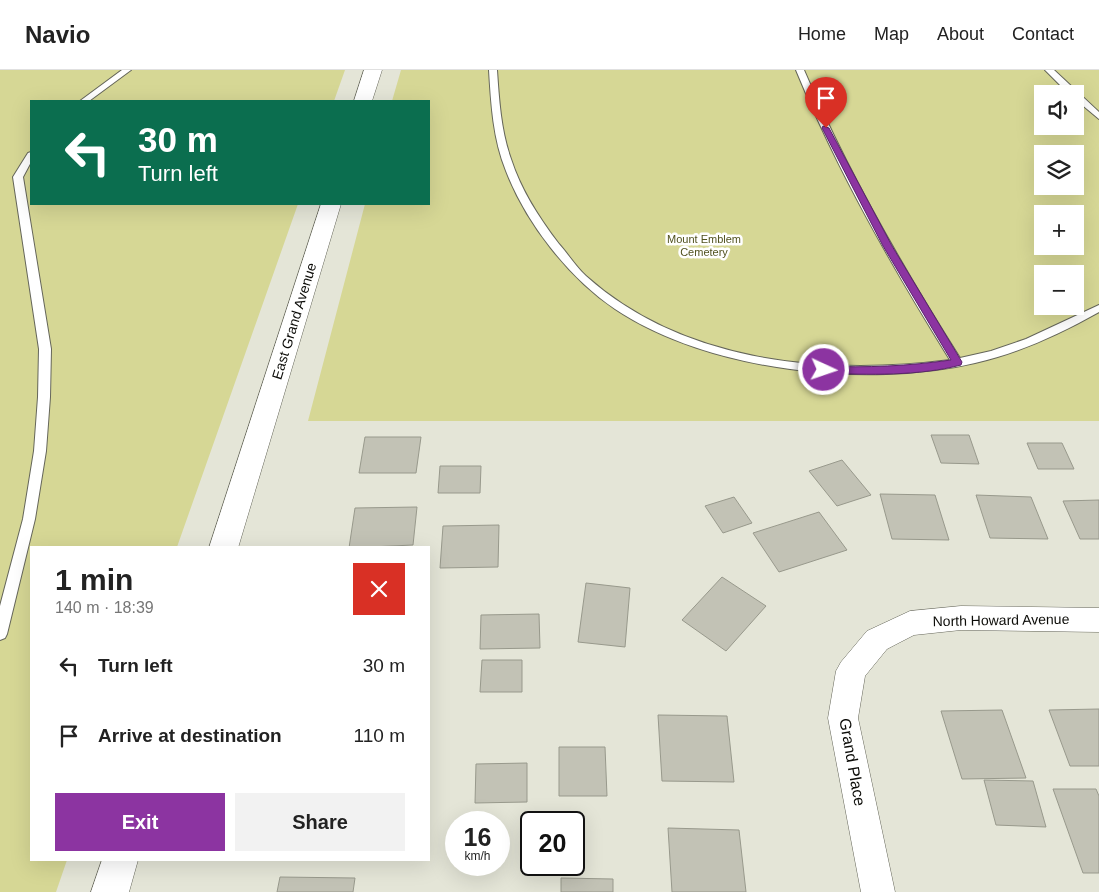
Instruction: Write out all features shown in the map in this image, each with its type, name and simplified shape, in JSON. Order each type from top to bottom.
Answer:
[{"type":"main road","points":[[363,100],[373,70]]},
{"type":"main road","name":"East Grand Avenue","points":[[224,546],[331,205]]},
{"type":"main road","points":[[110,892],[120,861]]},
{"type":"street","name":"North Howard Avenue","points":[[877,640],[910,622],[961,618],[1099,620]]},
{"type":"street","name":"Grand Place","points":[[877,640],[850,671],[842,718],[878,892]]},
{"type":"lane","points":[[85,100],[127,70]]},
{"type":"lane","points":[[493,70],[495,100],[502,145],[519,190],[546,234],[581,277],[625,311],[649,324],[712,348],[750,359],[788,366],[862,372],[909,369],[957,362],[1002,351],[1032,340],[1099,308]]},
{"type":"lane","points":[[800,70],[817,110],[850,176],[919,301],[957,362]]},
{"type":"lane","points":[[1049,70],[1065,85]]},
{"type":"lane","points":[[1084,103],[1099,116]]},
{"type":"lane","points":[[0,634],[28,519],[40,452],[44,397],[45,349],[18,177],[30,157]]},
{"type":"green space","points":[[0,70],[345,70],[334,100],[30,100],[30,205],[298,205],[177,546],[30,546],[30,861],[67,861],[56,892],[0,892]]},
{"type":"green space","name":"Mount Emblem Cemetery","points":[[401,70],[1099,70],[1099,421],[308,421],[365,205],[430,205],[430,100],[392,100]]},
{"type":"building","points":[[931,435],[969,435],[979,464],[941,463]]},
{"type":"building","points":[[365,437],[421,437],[416,473],[359,473]]},
{"type":"building","points":[[1027,443],[1062,443],[1074,469],[1038,469]]},
{"type":"building","points":[[842,460],[871,495],[837,506],[809,471]]},
{"type":"building","points":[[440,466],[481,466],[480,493],[438,493]]},
{"type":"building","points":[[880,494],[935,495],[949,540],[892,539]]},
{"type":"building","points":[[976,495],[1031,497],[1048,539],[990,538]]},
{"type":"building","points":[[734,497],[752,523],[723,533],[705,506]]},
{"type":"building","points":[[1099,500],[1099,539],[1080,539],[1063,501]]},
{"type":"building","points":[[417,507],[413,545],[349,546],[355,508]]},
{"type":"building","points":[[819,512],[847,550],[779,572],[753,533]]},
{"type":"building","points":[[499,525],[498,567],[440,568],[443,526]]},
{"type":"building","points":[[722,577],[766,606],[726,651],[682,620]]},
{"type":"building","points":[[586,583],[630,588],[625,647],[578,642]]},
{"type":"building","points":[[539,614],[540,648],[480,649],[481,615]]},
{"type":"building","points":[[482,660],[522,660],[522,692],[480,692]]},
{"type":"building","points":[[1099,709],[1099,766],[1070,766],[1049,710]]},
{"type":"building","points":[[1002,710],[1026,778],[962,779],[941,711]]},
{"type":"building","points":[[658,715],[727,716],[734,782],[662,781]]},
{"type":"building","points":[[559,747],[605,747],[607,796],[559,796]]},
{"type":"building","points":[[527,763],[527,802],[475,803],[476,764]]},
{"type":"building","points":[[984,780],[1033,781],[1046,827],[996,825]]},
{"type":"building","points":[[1053,789],[1096,789],[1099,796],[1099,873],[1083,873]]},
{"type":"building","points":[[668,828],[739,830],[746,892],[672,892]]},
{"type":"building","points":[[280,877],[355,878],[353,892],[277,892]]},
{"type":"building","points":[[561,878],[613,879],[613,892],[561,892]]},
{"type":"route","points":[[824,370],[862,372],[909,369],[957,362],[887,246],[826,128]]}]
